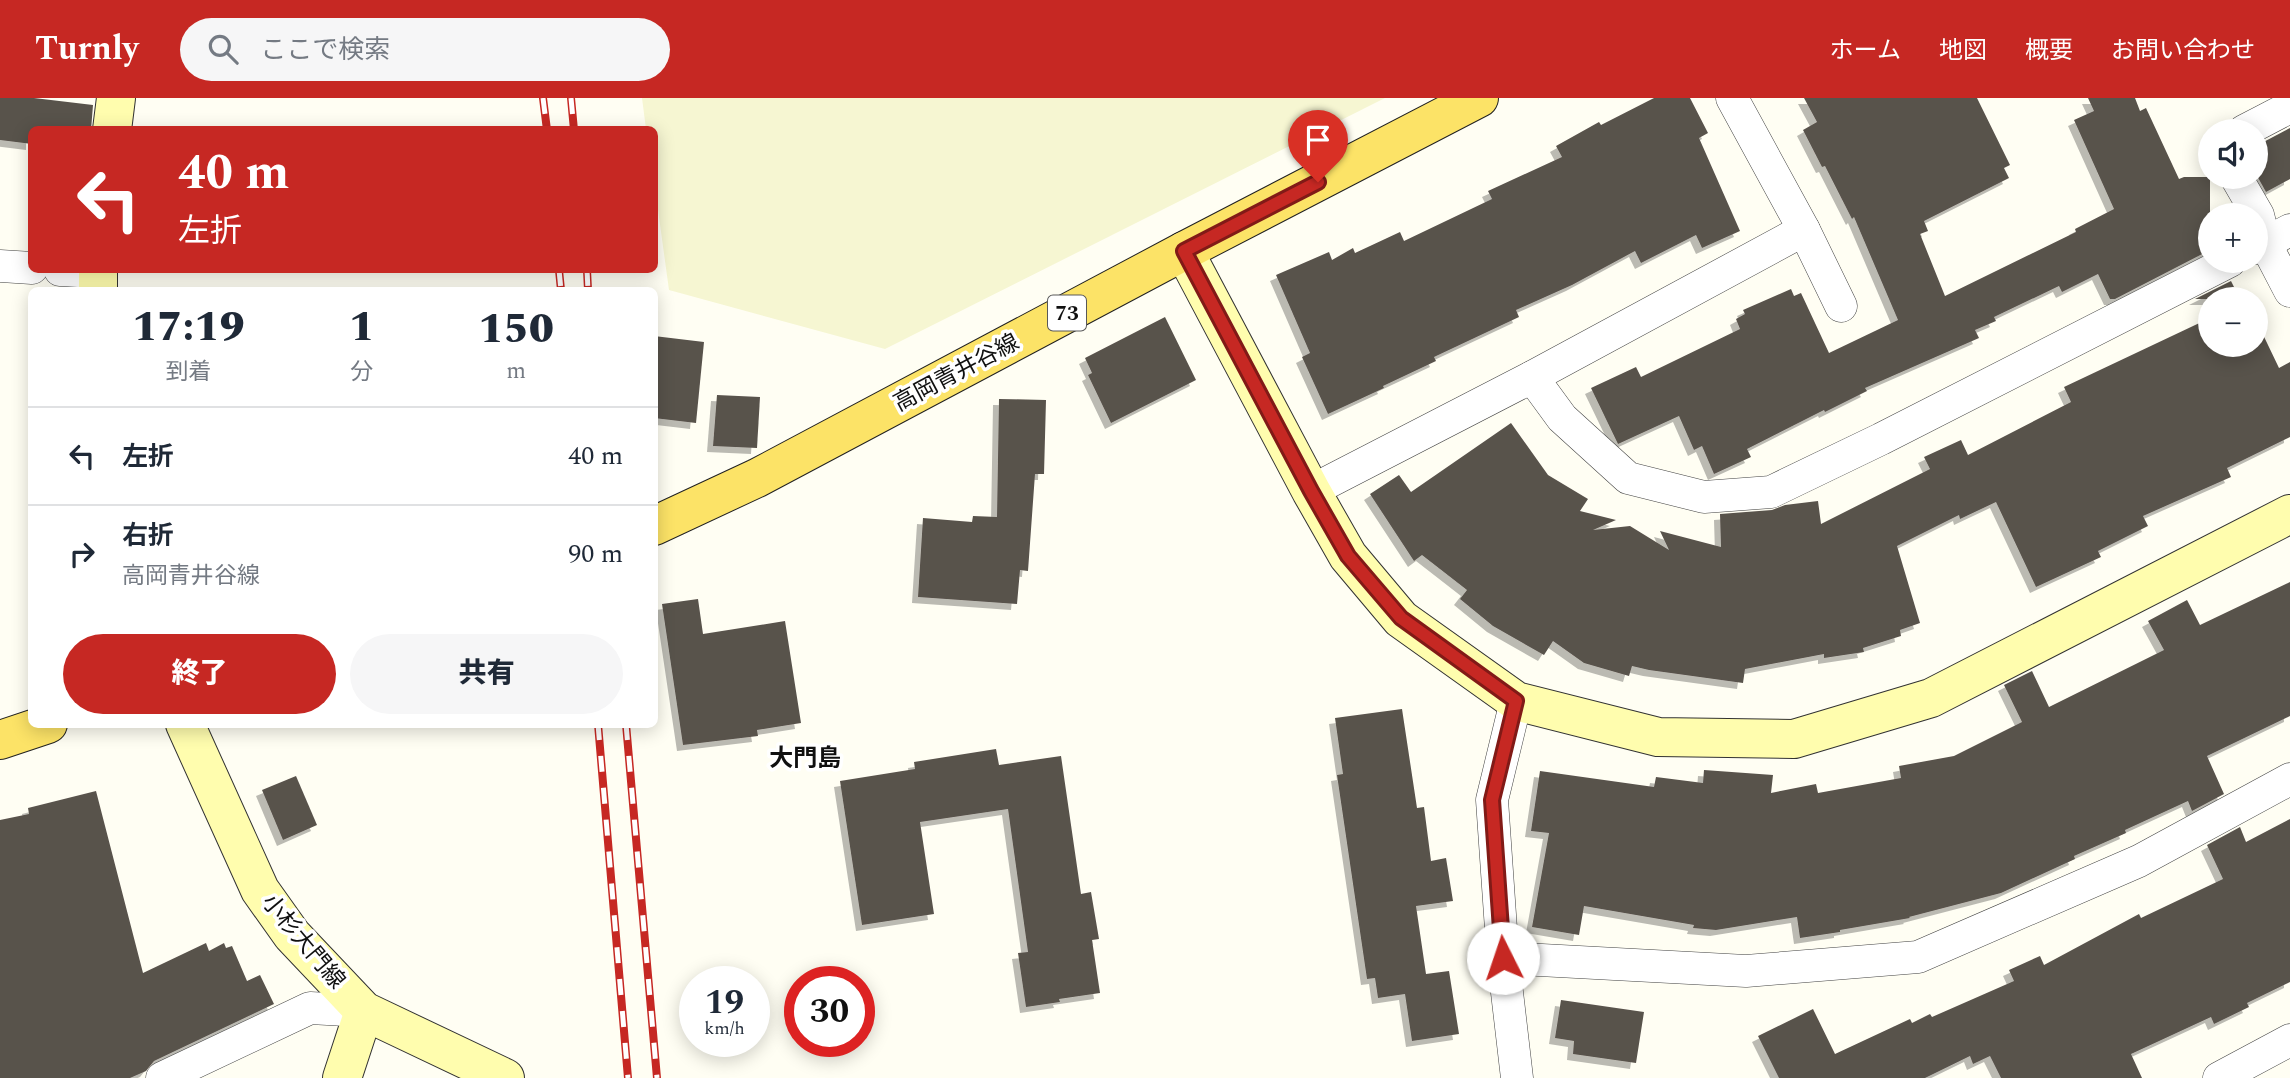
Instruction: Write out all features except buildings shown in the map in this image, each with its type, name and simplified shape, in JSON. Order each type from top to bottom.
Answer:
[{"type":"main road","name":"高岡青井谷線","points":[[658,524],[757,478],[1479,98]]},
{"type":"main road","points":[[0,740],[36,728]]},
{"type":"street","points":[[112,126],[116,98]]},
{"type":"street","points":[[1732,98],[1804,230],[1841,306]]},
{"type":"street","points":[[2267,119],[2290,107]]},
{"type":"street","points":[[2243,189],[2270,240],[2290,290]]},
{"type":"street","points":[[1311,491],[1532,377],[1804,230]]},
{"type":"street","points":[[1184,251],[1348,556],[1401,618],[1516,701],[1658,737],[1794,739],[1931,698],[2290,514]]},
{"type":"street","points":[[0,266],[28,268]]},
{"type":"street","points":[[76,273],[98,277]]},
{"type":"street","points":[[1532,377],[1562,418],[1628,478],[1704,497],[1771,492],[2206,273]]},
{"type":"street","points":[[1516,701],[1492,800],[1503,958],[1517,1078]]},
{"type":"street","name":"小杉大門線","points":[[187,728],[261,890],[292,934],[364,1011],[505,1078]]},
{"type":"street","points":[[1503,958],[1746,971],[1918,957],[2138,861],[2290,779]]},
{"type":"street","points":[[162,1078],[310,1008],[364,1011],[342,1078]]},
{"type":"street","points":[[2219,1078],[2290,1040]]},
{"type":"green space","points":[[642,98],[1385,98],[885,349],[669,290],[658,210],[658,126],[646,126]]},
{"type":"railway","points":[[543,98],[546,126]]},
{"type":"railway","points":[[571,98],[574,126]]},
{"type":"railway","points":[[559,273],[561,287]]},
{"type":"railway","points":[[587,273],[588,287]]},
{"type":"railway","points":[[598,728],[628,1078]]},
{"type":"railway","points":[[626,728],[657,1078]]},
{"type":"district","name":"大門島","points":[[805,758]]},
{"type":"route","points":[[1318,182],[1184,251],[1348,556],[1401,618],[1516,701],[1492,800],[1503,958]]}]
